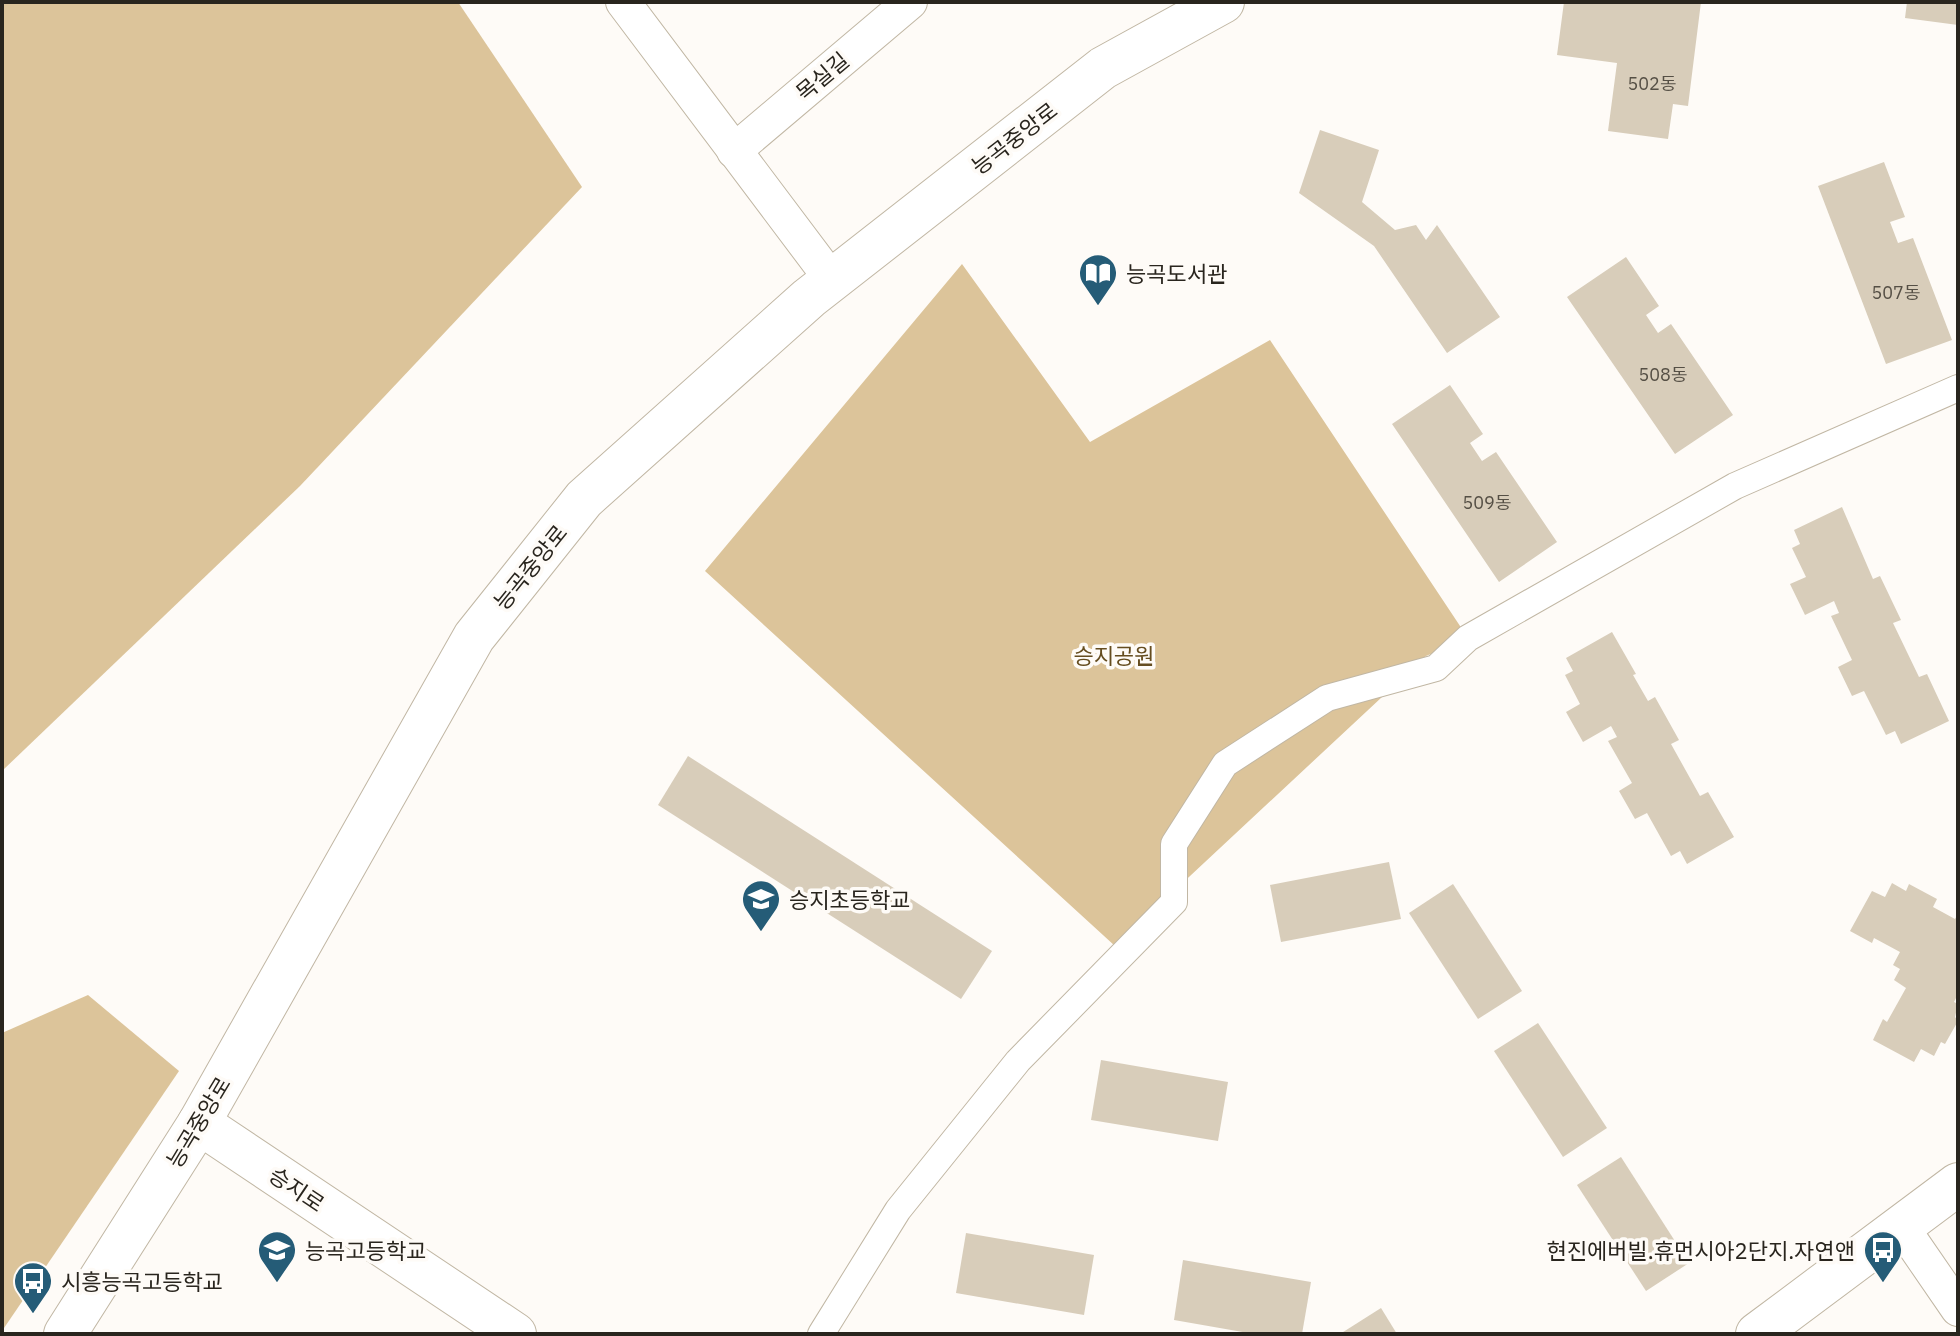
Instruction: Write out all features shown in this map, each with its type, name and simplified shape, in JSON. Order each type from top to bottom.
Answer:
[{"type":"street","points":[[623,2],[832,280]]},
{"type":"street","name":"목실길","points":[[734,151],[910,2]]},
{"type":"street","name":"능곡중앙로","points":[[65,1334],[199,1123],[474,637],[584,499],[832,280],[1103,68],[1223,2]]},
{"type":"street","points":[[821,1334],[898,1210],[1018,1061],[1174,902],[1174,844],[1225,764],[1327,698],[1436,668],[1468,638],[1735,486],[1958,388]]},
{"type":"street","name":"승지로","points":[[199,1123],[515,1334]]},
{"type":"street","points":[[1757,1334],[1958,1184]]},
{"type":"street","points":[[1901,1226],[1958,1309]]},
{"type":"green space","points":[[2,2],[458,2],[582,187],[300,486],[2,771]]},
{"type":"green space","name":"승지공원","points":[[962,264],[1090,442],[1270,340],[1468,638],[1426,656],[1115,946],[705,571]]},
{"type":"green space","points":[[88,995],[179,1071],[2,1331],[2,1033]]},
{"type":"building","points":[[1564,2],[1701,2],[1688,106],[1673,104],[1668,139],[1608,131],[1617,63],[1557,55]]},
{"type":"building","points":[[1907,2],[1958,2],[1958,25],[1905,18]]},
{"type":"building","points":[[1320,130],[1379,150],[1362,202],[1395,230],[1416,225],[1426,240],[1437,225],[1500,317],[1447,353],[1374,246],[1299,193]]},
{"type":"building","points":[[1884,162],[1905,217],[1890,222],[1898,243],[1913,238],[1952,340],[1886,364],[1818,186]]},
{"type":"building","points":[[1626,257],[1659,306],[1646,315],[1658,333],[1671,324],[1733,415],[1675,454],[1567,297]]},
{"type":"building","points":[[1450,385],[1483,434],[1470,443],[1482,461],[1496,452],[1557,542],[1499,582],[1392,424]]},
{"type":"building","points":[[1842,507],[1873,579],[1880,576],[1901,620],[1893,623],[1919,677],[1927,674],[1949,721],[1901,744],[1895,731],[1886,735],[1864,691],[1852,696],[1838,667],[1852,660],[1831,616],[1839,613],[1834,601],[1805,615],[1790,584],[1806,577],[1792,548],[1800,544],[1794,530]]},
{"type":"building","points":[[1612,632],[1648,701],[1655,697],[1679,740],[1671,744],[1700,796],[1708,792],[1734,837],[1687,864],[1680,851],[1671,856],[1647,813],[1635,819],[1619,791],[1632,783],[1608,741],[1617,737],[1611,726],[1583,742],[1566,712],[1580,704],[1565,675],[1573,671],[1566,658]]},
{"type":"building","points":[[688,756],[992,951],[961,999],[658,805]]},
{"type":"building","points":[[1389,862],[1401,919],[1281,942],[1270,885]]},
{"type":"building","points":[[1892,883],[1906,891],[1909,884],[1937,899],[1933,907],[1955,919],[1958,914],[1958,994],[1954,1002],[1958,1004],[1955,1017],[1958,1021],[1934,1056],[1921,1049],[1914,1062],[1873,1040],[1883,1019],[1887,1022],[1906,988],[1894,980],[1900,969],[1893,965],[1900,952],[1874,938],[1872,943],[1850,931],[1872,891],[1885,897]]},
{"type":"building","points":[[1453,884],[1522,991],[1478,1019],[1409,913]]},
{"type":"building","points":[[1538,1023],[1607,1128],[1563,1157],[1494,1051]]},
{"type":"building","points":[[1101,1060],[1228,1082],[1218,1141],[1091,1120]]},
{"type":"building","points":[[1621,1157],[1689,1263],[1646,1291],[1577,1185]]},
{"type":"building","points":[[966,1233],[1094,1255],[1084,1315],[956,1293]]},
{"type":"building","points":[[1183,1260],[1311,1282],[1302,1334],[1254,1334],[1174,1320]]},
{"type":"building","points":[[1381,1308],[1397,1334],[1340,1334]]},
{"type":"place","name":"능곡도서관","points":[[1098,307]]},
{"type":"place","name":"승지초등학교","points":[[761,933]]},
{"type":"place","name":"능곡고등학교","points":[[277,1284]]},
{"type":"place","name":"현진에버빌.휴먼시아2단지.자연앤","points":[[1883,1284]]},
{"type":"place","name":"시흥능곡고등학교","points":[[33,1315]]}]
